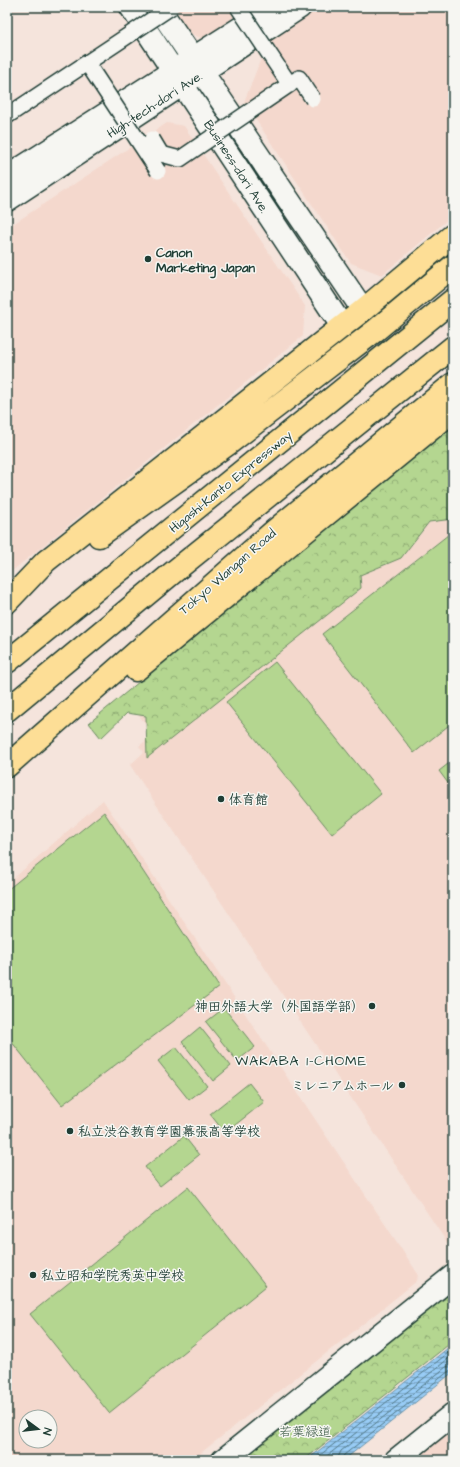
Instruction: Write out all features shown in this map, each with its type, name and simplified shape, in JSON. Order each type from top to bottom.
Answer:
[{"type":"highway","points":[[7,602],[52,557],[363,310],[453,236]]},
{"type":"highway","points":[[7,602],[228,444],[376,330],[453,266]]},
{"type":"highway","name":"Higashi-Kanto Expressway","points":[[7,662],[453,300]]},
{"type":"highway","points":[[7,710],[176,570],[453,347]]},
{"type":"highway","name":"Tokyo Wangan Road","points":[[7,766],[104,679],[274,531],[453,384]]},
{"type":"highway","points":[[7,776],[453,411]]},
{"type":"street","name":"Business-dori Ave.","points":[[131,7],[342,326]]},
{"type":"street","name":"Business-dori Ave.","points":[[158,7],[363,310]]},
{"type":"street","points":[[7,116],[171,7]]},
{"type":"street","points":[[238,7],[290,85]]},
{"type":"street","name":"High-tech-dori Ave.","points":[[197,66],[274,7]]},
{"type":"street","name":"High-tech-dori Ave.","points":[[7,177],[300,7]]},
{"type":"street","points":[[87,63],[158,170]]},
{"type":"street","name":"High-tech-dori Ave.","points":[[7,200],[178,78]]},
{"type":"street","points":[[152,139],[161,154],[180,159],[299,78],[313,99]]},
{"type":"street","points":[[223,1460],[453,1276]]},
{"type":"street","points":[[396,1460],[453,1414]]},
{"type":"shaded area","points":[[166,7],[263,7],[216,37],[201,38],[185,31]]},
{"type":"shaded area","points":[[320,7],[453,7],[453,215],[382,275],[351,263],[244,102],[268,41]]},
{"type":"shaded area","points":[[167,123],[184,126],[305,306],[303,336],[7,575],[7,228]]},
{"type":"shaded area","name":"神田外語大学（外国語学部）","points":[[453,456],[453,1248],[450,1247],[130,765],[144,752],[139,746],[154,734],[136,712]]},
{"type":"shaded area","points":[[103,800],[418,1274],[417,1281],[192,1460],[7,1460],[7,884]]},
{"type":"shaded area","points":[[453,1426],[453,1460],[411,1460]]},
{"type":"green space","points":[[453,424],[453,519],[429,522],[401,558],[360,575],[361,588],[147,758],[146,716],[127,713],[101,738],[89,723]]},
{"type":"green space","points":[[453,531],[453,722],[414,753],[322,634]]},
{"type":"green space","points":[[275,662],[381,794],[332,834],[226,702]]},
{"type":"green space","points":[[453,760],[453,790],[439,771]]},
{"type":"green space","points":[[104,812],[219,987],[62,1105],[7,1036],[7,890]]},
{"type":"green space","points":[[224,1008],[255,1047],[237,1061],[206,1022]]},
{"type":"green space","points":[[200,1027],[231,1066],[213,1081],[182,1042]]},
{"type":"green space","points":[[176,1047],[207,1086],[189,1100],[158,1061]]},
{"type":"green space","points":[[249,1083],[264,1102],[225,1133],[210,1114]]},
{"type":"green space","points":[[184,1136],[199,1155],[160,1186],[145,1167]]},
{"type":"green space","points":[[188,1187],[266,1286],[109,1413],[30,1314]]},
{"type":"green space","name":"若葉緑道","points":[[453,1284],[453,1341],[304,1460],[233,1460]]},
{"type":"water","points":[[453,1344],[453,1372],[344,1460],[307,1460]]},
{"type":"place","name":"Canon Marketing Japan","points":[[148,259]]},
{"type":"place","name":"体育館","points":[[221,799]]},
{"type":"place","name":"神田外語大学（外国語学部）","points":[[372,1006]]},
{"type":"place","name":"ミレニアムホール","points":[[402,1085]]},
{"type":"place","name":"私立渋谷教育学園幕張高等学校","points":[[70,1131]]},
{"type":"place","name":"私立昭和学院秀英中学校","points":[[33,1275]]},
{"type":"district","name":"WAKABA 1-CHOME","points":[[301,1060]]}]
